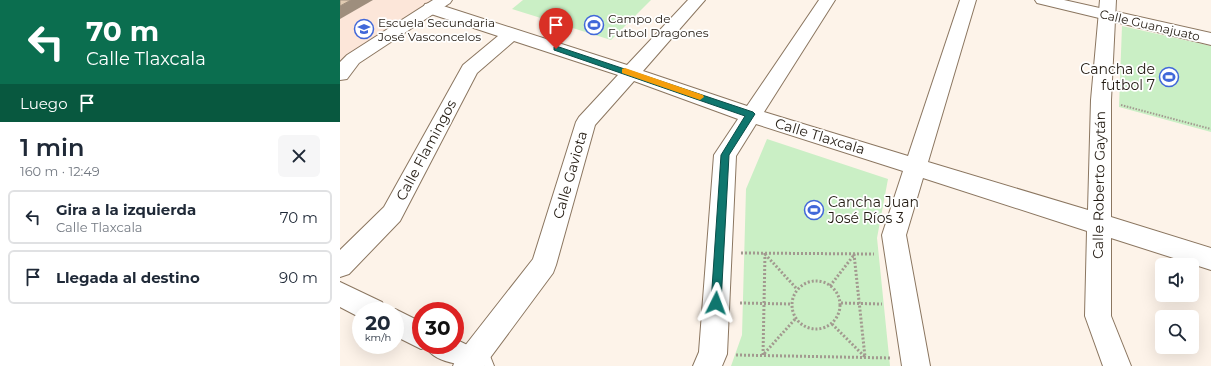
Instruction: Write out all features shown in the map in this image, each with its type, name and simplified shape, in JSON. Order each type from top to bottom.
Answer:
[{"type":"street","name":"Calle Gaviota","points":[[472,364],[544,265],[586,122],[697,0]]},
{"type":"street","points":[[710,360],[716,303],[725,155],[750,114],[827,0]]},
{"type":"street","points":[[915,362],[894,235],[917,167],[968,0]]},
{"type":"street","name":"Calle Guanajuato","points":[[1042,0],[1107,7],[1211,39]]},
{"type":"street","name":"Calle Tlaxcala","points":[[438,4],[511,34],[750,114],[1211,259]]},
{"type":"street","points":[[340,74],[353,59],[438,4]]},
{"type":"street","name":"Calle Roberto Gaytán","points":[[1107,7],[1101,100],[1098,224],[1098,316],[1117,366]]},
{"type":"street","name":"Calle Flamingos","points":[[340,266],[392,214],[470,69],[511,34]]},
{"type":"street","points":[[340,294],[356,302]]},
{"type":"street","points":[[455,354],[472,364]]},
{"type":"path","points":[[1101,100],[1211,129]]},
{"type":"path","points":[[719,253],[898,254]]},
{"type":"path","points":[[765,253],[797,289]]},
{"type":"path","points":[[763,355],[765,253]]},
{"type":"path","points":[[830,286],[854,254]]},
{"type":"path","points":[[854,254],[865,357]]},
{"type":"path","points":[[811,281],[819,281],[830,286],[838,296],[841,303],[840,311],[832,324],[825,328],[809,328],[802,324],[792,311],[791,304],[797,289],[803,284],[811,281]]},
{"type":"path","points":[[716,303],[791,304]]},
{"type":"path","points":[[841,303],[906,305]]},
{"type":"path","points":[[763,355],[796,318]]},
{"type":"path","points":[[832,324],[865,357]]},
{"type":"path","points":[[710,360],[763,355],[865,357],[915,362]]},
{"type":"shaded area","name":"Escuela Secundaria José Vasconcelos","points":[[340,0],[435,0],[340,60]]},
{"type":"green space","name":"Campo de Futbol Dragones","points":[[523,0],[651,0],[611,40],[512,9]]},
{"type":"green space","name":"Cancha de futbol 7","points":[[1122,26],[1211,46],[1211,132],[1119,107]]},
{"type":"green space","points":[[767,139],[888,179],[877,238],[890,366],[731,366],[742,335],[746,189]]},
{"type":"building","points":[[340,0],[351,0],[340,6]]},
{"type":"slow traffic","points":[[625,71],[700,97]]},
{"type":"place","name":"Campo de Futbol Dragones","points":[[594,25]]},
{"type":"place","name":"Escuela Secundaria José Vasconcelos","points":[[364,29]]},
{"type":"place","name":"Cancha de futbol 7","points":[[1169,77]]},
{"type":"place","name":"Cancha Juan José Ríos 3","points":[[814,210]]},
{"type":"route","points":[[556,49],[750,114],[725,155],[716,303]]}]
